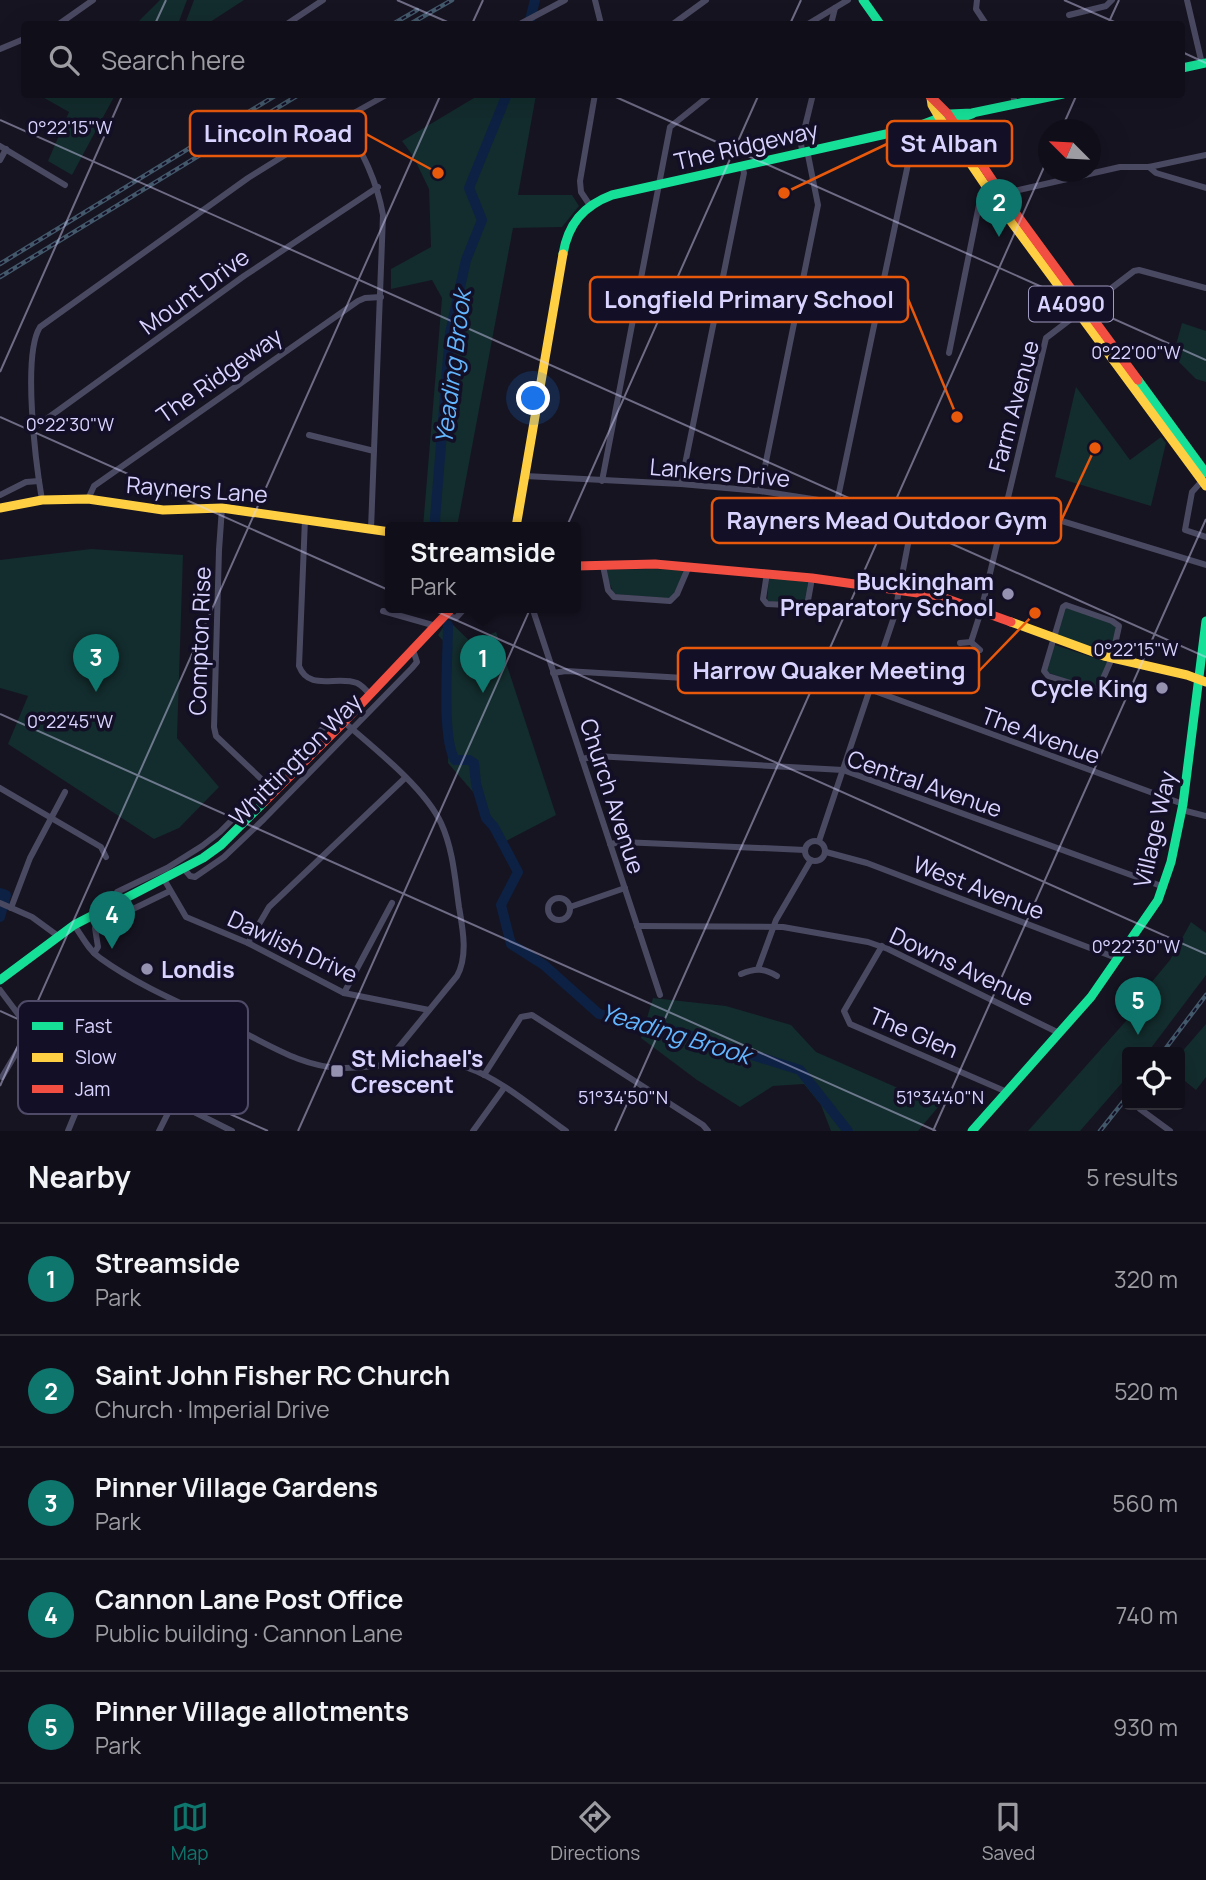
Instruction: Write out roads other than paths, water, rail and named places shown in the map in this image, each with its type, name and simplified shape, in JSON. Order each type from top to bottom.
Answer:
[{"type":"street","points":[[63,21],[93,0]]},
{"type":"street","points":[[292,21],[323,0]]},
{"type":"street","points":[[526,21],[565,0]]},
{"type":"street","points":[[595,0],[600,21]]},
{"type":"street","points":[[677,21],[706,0]]},
{"type":"street","points":[[813,21],[848,0]]},
{"type":"street","points":[[863,0],[878,21]]},
{"type":"street","points":[[977,0],[976,9],[984,21]]},
{"type":"street","points":[[1069,15],[1106,6],[1112,0]]},
{"type":"street","points":[[1185,67],[1204,63],[1187,0]]},
{"type":"street","points":[[832,21],[835,8]]},
{"type":"street","points":[[0,49],[21,40]]},
{"type":"street","points":[[42,500],[34,428],[31,363],[35,334],[40,327],[248,178],[381,98]]},
{"type":"street","points":[[517,522],[566,238],[576,217],[589,204],[579,187],[594,98]]},
{"type":"street","points":[[603,481],[670,127],[706,98]]},
{"type":"street","points":[[760,491],[818,205],[800,143],[812,98]]},
{"type":"street","name":"A4090","points":[[933,98],[938,101],[990,192],[999,198]]},
{"type":"street","points":[[1014,98],[1015,105]]},
{"type":"street","name":"The Ridgeway","points":[[589,204],[612,195],[804,151],[913,128],[919,129],[946,119],[1046,98]]},
{"type":"street","points":[[343,119],[378,187],[383,215],[371,529]]},
{"type":"street","name":"A4090","points":[[946,119],[999,198],[1203,474]]},
{"type":"street","points":[[837,502],[912,145],[913,128]]},
{"type":"street","points":[[0,160],[3,147],[65,185]]},
{"type":"street","points":[[999,198],[1010,192],[1120,167],[1149,167],[1206,155]]},
{"type":"street","points":[[681,485],[742,181],[742,166]]},
{"type":"street","points":[[1149,167],[1156,173],[1206,188]]},
{"type":"street","name":"Mount Drive","points":[[34,428],[244,276],[378,187]]},
{"type":"street","points":[[949,353],[979,205],[990,192]]},
{"type":"street","name":"Farm Avenue","points":[[971,642],[981,611],[1046,338],[1134,271],[1139,270],[1206,288]]},
{"type":"street","name":"The Ridgeway","points":[[88,499],[94,486],[358,301],[381,297]]},
{"type":"street","points":[[309,435],[374,450]]},
{"type":"street","points":[[1203,474],[1192,492],[1185,530],[1206,537]]},
{"type":"street","name":"Lankers Drive","points":[[525,476],[760,491],[911,514],[913,518],[898,591]]},
{"type":"street","points":[[0,495],[26,482],[39,481]]},
{"type":"street","name":"Rayners Lane","points":[[0,508],[42,500],[88,499],[163,509],[222,508],[385,531]]},
{"type":"street","points":[[1006,504],[1206,565]]},
{"type":"street","name":"Compton Rise","points":[[222,508],[214,727],[216,736],[275,792]]},
{"type":"street","points":[[305,519],[299,666],[302,675],[311,681],[357,683],[370,695]]},
{"type":"street","points":[[581,566],[689,566],[812,578],[939,596],[1112,658],[1202,676]]},
{"type":"street","points":[[603,566],[608,590],[614,597],[670,601],[677,594],[689,566]]},
{"type":"street","points":[[767,573],[763,599],[767,604],[807,606],[812,578]]},
{"type":"street","points":[[819,841],[894,617],[898,591]]},
{"type":"street","points":[[1071,605],[1119,626],[1112,658],[1098,690],[1048,676],[1044,668],[1063,607],[1071,605]]},
{"type":"street","points":[[397,613],[436,626]]},
{"type":"street","name":"Whittington Way","points":[[0,980],[74,925],[165,881],[221,845],[448,613]]},
{"type":"street","name":"Church Avenue","points":[[534,613],[660,995]]},
{"type":"street","name":"Village Way","points":[[972,1131],[1091,997],[1149,916],[1164,887],[1182,807],[1202,676],[1206,621]]},
{"type":"street","points":[[960,643],[971,642],[980,650]]},
{"type":"street","name":"Whittington Way","points":[[185,870],[195,877],[224,857],[417,662],[413,650]]},
{"type":"street","name":"The Avenue","points":[[554,673],[566,671],[869,689],[1206,816]]},
{"type":"street","points":[[344,722],[427,799],[441,823],[451,850],[463,934],[462,966],[395,1052],[393,1064]]},
{"type":"street","name":"Whittington Way","points":[[117,904],[117,891],[167,868],[202,846],[323,728],[329,726],[336,730]]},
{"type":"street","name":"Central Avenue","points":[[582,759],[596,756],[843,771],[1164,887]]},
{"type":"street","points":[[248,943],[269,907],[405,778]]},
{"type":"street","points":[[0,788],[101,847],[106,857]]},
{"type":"street","points":[[58,936],[32,917],[6,906],[65,792]]},
{"type":"street","points":[[819,841],[826,852],[821,860],[811,860],[806,856],[805,850],[810,842],[819,841]]},
{"type":"street","points":[[610,844],[622,842],[805,850]]},
{"type":"street","name":"West Avenue","points":[[826,852],[867,863],[1119,959]]},
{"type":"street","points":[[758,969],[774,927],[811,860]]},
{"type":"street","name":"Dawlish Drive","points":[[165,881],[186,917],[248,943],[344,993],[429,1010]]},
{"type":"street","points":[[570,907],[625,888]]},
{"type":"street","points":[[94,953],[98,947],[95,928],[170,891]]},
{"type":"street","points":[[344,993],[392,903]]},
{"type":"street","points":[[74,925],[94,953],[176,1001]]},
{"type":"street","name":"Downs Avenue","points":[[638,926],[774,927],[882,946],[1059,1033]]},
{"type":"street","name":"The Glen","points":[[882,946],[844,1011],[850,1024],[1007,1092]]},
{"type":"street","points":[[741,974],[758,969],[777,975]]},
{"type":"street","points":[[0,990],[18,1014]]},
{"type":"street","points":[[484,1075],[521,1017],[531,1015],[703,1125],[708,1131]]},
{"type":"street","points":[[248,1035],[291,1057],[319,1065],[340,1068],[431,1061],[468,1068],[484,1075],[566,1131]]},
{"type":"street","points":[[2,1077],[18,1050]]},
{"type":"street","points":[[473,1131],[504,1088]]},
{"type":"street","points":[[1141,1110],[1170,1131]]},
{"type":"street","points":[[159,1131],[168,1114]]},
{"type":"street","points":[[198,1114],[232,1131]]},
{"type":"street","points":[[68,1131],[75,1115]]},
{"type":"waterway","name":"Yeading Brook","points":[[530,21],[535,0]]},
{"type":"waterway","name":"Yeading Brook","points":[[435,522],[450,333],[466,260],[482,220],[469,188],[505,98]]},
{"type":"waterway","name":"Yeading Brook","points":[[448,625],[448,734],[455,760],[469,760],[474,763],[476,784],[486,818],[494,827],[518,872],[501,905],[511,944],[544,965],[599,1014],[682,1033],[800,1070],[848,1131]]},
{"type":"waterway","points":[[0,893],[6,895],[0,917]]},
{"type":"railway","points":[[415,21],[452,0]]},
{"type":"railway","points":[[398,21],[417,10]]},
{"type":"railway","points":[[0,264],[271,98]]},
{"type":"railway","points":[[0,277],[293,98]]},
{"type":"railway","points":[[1167,1047],[1206,995]]},
{"type":"railway","points":[[1100,1131],[1122,1103]]},
{"type":"place","name":"Lincoln Road","points":[[438,173]]},
{"type":"place","name":"St Alban","points":[[784,193]]},
{"type":"place","name":"Saint John Fisher RC Church","points":[[999,237]]},
{"type":"place","name":"Longfield Primary School","points":[[957,417]]},
{"type":"place","name":"Rayners Mead Outdoor Gym","points":[[1095,448]]},
{"type":"place","name":"Buckingham Preparatory School","points":[[1008,594]]},
{"type":"place","name":"Harrow Quaker Meeting","points":[[1035,613]]},
{"type":"place","name":"Cycle King","points":[[1162,688]]},
{"type":"place","name":"Pinner Village Gardens","points":[[96,692]]},
{"type":"place","name":"Streamside","points":[[483,693]]},
{"type":"place","name":"Cannon Lane Post Office","points":[[112,949]]},
{"type":"place","name":"Londis","points":[[147,969]]},
{"type":"place","name":"Pinner Village allotments","points":[[1138,1035]]},
{"type":"place","name":"St Michael's Crescent","points":[[337,1071]]}]
